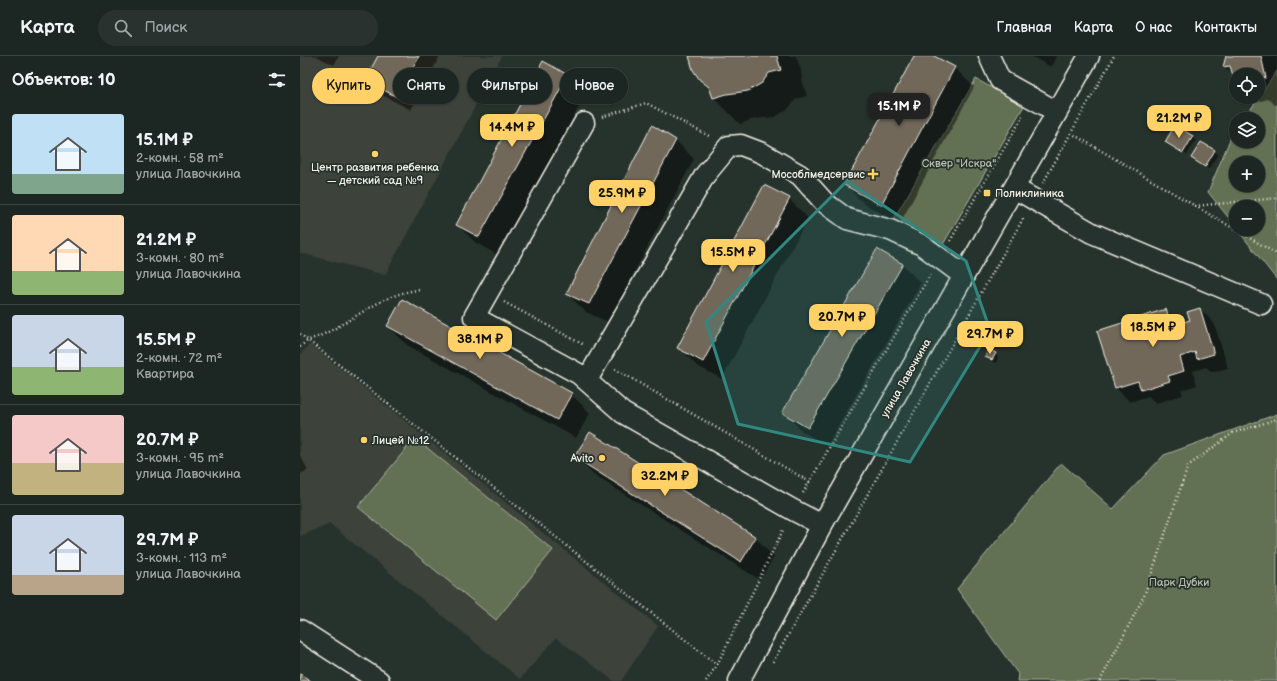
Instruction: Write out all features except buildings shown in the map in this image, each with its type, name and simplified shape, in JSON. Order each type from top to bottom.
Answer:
[{"type":"street","points":[[989,56],[1000,80],[1057,112]]},
{"type":"street","name":"улица Лавочкина","points":[[739,681],[822,525],[1089,56]]},
{"type":"street","points":[[584,123],[474,317],[579,374],[623,413],[822,525]]},
{"type":"street","points":[[587,380],[705,175],[729,146],[741,145],[762,153],[800,175],[825,204],[847,218],[890,230],[922,245],[964,276]]},
{"type":"street","points":[[1014,188],[1092,233],[1261,304]]},
{"type":"street","points":[[300,630],[379,681]]},
{"type":"path","points":[[771,667],[1114,56]]},
{"type":"path","points":[[706,681],[717,665],[793,510],[1033,98]]},
{"type":"path","points":[[584,123],[646,104],[729,146]]},
{"type":"path","points":[[1071,132],[1277,254]]},
{"type":"path","points":[[1194,206],[1277,198]]},
{"type":"path","points":[[300,347],[308,340],[324,334],[383,300],[407,291],[420,290]]},
{"type":"path","points":[[488,293],[585,345],[608,365],[810,482]]},
{"type":"path","points":[[300,334],[717,665]]},
{"type":"path","points":[[1100,681],[1144,596],[1188,466],[1233,432],[1277,419]]},
{"type":"highlighted area","points":[[847,181],[966,261],[990,330],[910,462],[738,424],[706,322]]},
{"type":"shaded area","name":"Центр развития ребенка — детский сад №9","points":[[300,56],[502,56],[496,68],[467,68],[467,104],[476,104],[385,275],[300,253]]},
{"type":"shaded area","name":"Лицей №12","points":[[310,344],[658,626],[621,681],[614,681],[556,638],[520,679],[330,524],[300,536],[300,355]]},
{"type":"green space","points":[[1277,71],[1277,280],[1242,236],[1265,236],[1265,200],[1229,200],[1229,218],[1208,192],[1229,142],[1229,148],[1265,148],[1265,112],[1249,112],[1254,104],[1265,104],[1265,88]]},
{"type":"green space","name":"Сквер \"Искра\"","points":[[976,79],[1024,106],[941,248],[893,220]]},
{"type":"green space","name":"Парк Дубки","points":[[1277,414],[1277,681],[1017,681],[1018,674],[957,589],[1061,463],[1113,509],[1164,455]]},
{"type":"green space","points":[[415,438],[553,550],[496,620],[358,507]]},
{"type":"place","name":"Центр развития ребенка — детский сад №9","points":[[375,154]]},
{"type":"place","name":"Мособлмедсервис","points":[[873,174]]},
{"type":"place","name":"Поликлиника","points":[[987,193]]},
{"type":"place","name":"Лицей №12","points":[[364,440]]},
{"type":"place","name":"Avito","points":[[602,458]]}]
